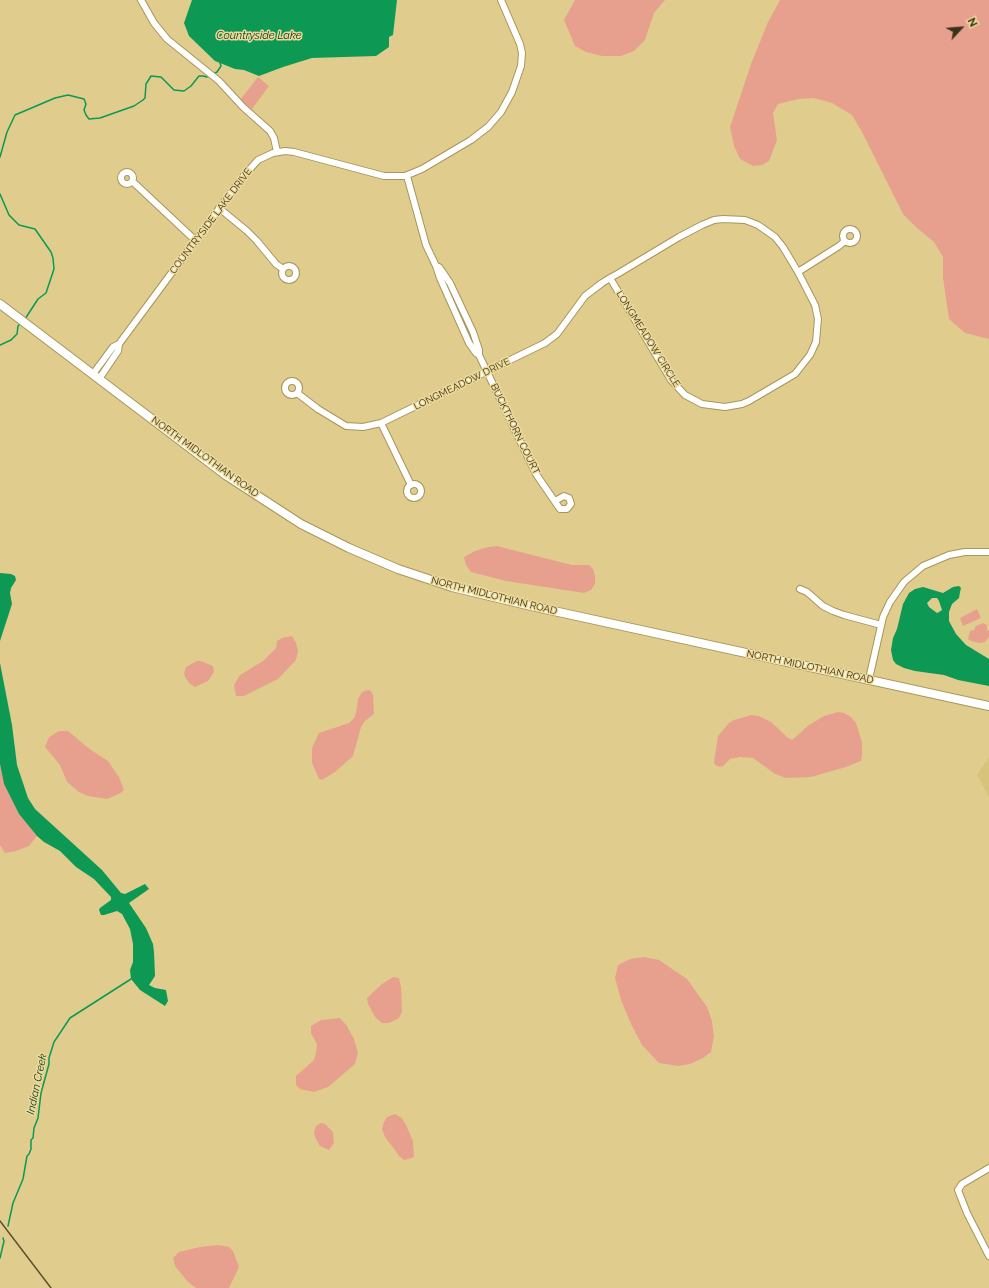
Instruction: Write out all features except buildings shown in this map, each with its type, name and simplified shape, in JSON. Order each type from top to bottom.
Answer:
[{"type":"main road","name":"NORTH MIDLOTHIAN ROAD","points":[[0,304],[227,476],[301,524],[349,548],[398,569],[452,587],[517,603],[989,706]]},
{"type":"street","points":[[141,0],[154,23],[167,39],[219,82],[243,107],[270,131],[274,138],[277,152]]},
{"type":"street","name":"COUNTRYSIDE LAKE DRIVE","points":[[96,376],[113,347],[119,344],[253,164],[268,155],[277,152],[294,152],[384,176],[408,176],[483,132],[501,112],[519,76],[522,53],[516,33],[501,0]]},
{"type":"street","name":"BUCKTHORN COURT","points":[[408,176],[426,245],[436,266],[439,267],[450,283],[473,332],[479,350],[479,355],[536,474],[555,501]]},
{"type":"street","points":[[132,182],[196,241]]},
{"type":"street","points":[[219,208],[247,231],[276,264],[283,269]]},
{"type":"street","name":"LONGMEADOW CIRCLE","points":[[714,220],[745,220],[758,225],[769,232],[782,247],[798,272],[817,311],[817,335],[810,355],[800,369],[784,381],[749,401],[742,404],[725,407],[712,406],[696,402],[685,395],[676,386],[610,278],[702,225],[714,220]]},
{"type":"street","points":[[798,272],[845,241]]},
{"type":"street","name":"LONGMEADOW DRIVE","points":[[297,393],[318,409],[346,426],[363,427],[381,423],[546,343],[552,339],[563,326],[585,296],[610,278]]},
{"type":"street","points":[[381,423],[411,485]]},
{"type":"street","points":[[869,679],[881,624],[887,608],[898,590],[911,576],[923,566],[949,555],[965,552],[989,552]]},
{"type":"street","points":[[800,589],[807,592],[823,606],[833,612],[844,616],[881,624]]},
{"type":"street","points":[[989,1168],[962,1184],[959,1188],[960,1196],[967,1213],[989,1256]]},
{"type":"shaded area","points":[[575,0],[665,0],[654,13],[645,40],[634,51],[621,56],[602,56],[586,52],[575,46],[564,20]]},
{"type":"shaded area","points":[[780,0],[989,0],[989,339],[965,333],[949,319],[943,278],[943,257],[934,242],[903,214],[852,115],[832,103],[814,98],[799,99],[778,104],[773,113],[777,140],[769,161],[762,165],[753,166],[740,159],[734,146],[730,127],[751,64],[768,22]]},
{"type":"shaded area","points":[[258,77],[269,86],[252,109],[240,100]]},
{"type":"shaded area","points":[[497,546],[572,565],[589,565],[593,569],[595,584],[591,590],[584,593],[506,581],[471,572],[466,565],[464,557],[475,551]]},
{"type":"shaded area","points":[[977,609],[981,618],[963,626],[960,618]]},
{"type":"shaded area","points":[[983,623],[987,625],[987,630],[989,631],[989,637],[985,642],[979,643],[968,639],[970,631],[974,630],[976,626]]},
{"type":"shaded area","points":[[292,636],[298,651],[296,660],[278,679],[244,696],[236,696],[234,685],[240,675],[263,661],[276,648],[277,641],[282,638]]},
{"type":"shaded area","points":[[197,661],[213,666],[214,672],[208,681],[195,687],[189,683],[184,673],[186,667]]},
{"type":"shaded area","points":[[368,690],[371,691],[373,695],[374,714],[365,721],[361,727],[353,756],[335,772],[322,780],[319,779],[312,763],[312,748],[319,733],[349,723],[354,718],[358,699],[362,692]]},
{"type":"shaded area","points":[[838,712],[844,713],[851,717],[856,723],[862,742],[861,761],[811,777],[786,778],[775,774],[753,758],[740,757],[730,759],[720,767],[715,765],[714,762],[718,736],[729,723],[734,720],[751,715],[759,716],[771,722],[792,740],[809,725],[824,716]]},
{"type":"shaded area","points":[[59,731],[68,731],[91,750],[108,761],[119,777],[124,790],[107,799],[88,796],[79,792],[67,782],[60,765],[45,747],[49,737]]},
{"type":"shaded area","points":[[989,757],[989,797],[977,775]]},
{"type":"shaded area","points":[[0,764],[4,784],[19,814],[37,836],[29,846],[5,853],[0,845]]},
{"type":"shaded area","points":[[644,957],[659,960],[687,979],[707,1007],[712,1021],[714,1036],[711,1052],[703,1058],[690,1064],[678,1066],[659,1063],[642,1045],[621,1000],[615,978],[618,965],[630,959]]},
{"type":"shaded area","points":[[393,977],[399,978],[401,987],[402,1012],[399,1018],[389,1023],[382,1023],[375,1017],[368,1004],[367,998],[382,984]]},
{"type":"shaded area","points":[[340,1018],[347,1026],[354,1039],[358,1053],[355,1064],[328,1087],[314,1092],[300,1089],[296,1085],[296,1076],[314,1060],[316,1053],[317,1044],[311,1033],[311,1026],[321,1020]]},
{"type":"shaded area","points":[[395,1114],[402,1118],[406,1125],[413,1141],[414,1157],[404,1160],[385,1137],[382,1129],[384,1122],[387,1117]]},
{"type":"shaded area","points":[[321,1123],[325,1124],[333,1132],[334,1143],[329,1150],[320,1146],[315,1137],[314,1132],[316,1126]]},
{"type":"shaded area","points":[[218,1245],[229,1247],[233,1251],[239,1267],[229,1288],[196,1288],[187,1281],[175,1266],[173,1258],[179,1252],[200,1247]]},
{"type":"water","name":"Countryside Lake","points":[[192,0],[397,0],[393,35],[389,37],[389,47],[376,56],[312,58],[259,76],[215,61],[189,36],[184,23]]},
{"type":"water","points":[[0,573],[11,574],[15,576],[16,580],[11,588],[10,593],[12,604],[0,641]]},
{"type":"water","points":[[959,586],[961,588],[959,598],[952,604],[949,612],[949,621],[956,634],[966,645],[989,659],[989,686],[958,680],[944,675],[915,671],[896,664],[893,660],[891,650],[893,638],[897,629],[903,604],[909,593],[915,589],[923,587],[943,593],[953,587]],"holes":[[[932,598],[937,598],[942,610],[937,613],[929,607],[927,603]]]},
{"type":"water","points":[[0,663],[12,725],[17,765],[28,798],[35,809],[102,870],[121,893],[125,894],[145,884],[149,889],[129,903],[146,928],[153,944],[155,976],[149,985],[166,990],[168,1001],[165,1006],[140,990],[131,979],[130,970],[133,962],[133,944],[130,929],[122,914],[117,911],[101,915],[99,910],[111,900],[111,897],[94,879],[76,867],[60,851],[44,842],[37,836],[19,814],[4,784],[0,764]]},
{"type":"waterway","name":"Indian Creek","points":[[215,73],[221,66],[220,63]]},
{"type":"waterway","name":"Indian Creek","points":[[0,157],[7,132],[15,115],[55,98],[68,95],[84,99],[86,104],[84,110],[89,119],[100,118],[134,106],[143,100],[145,98],[146,84],[151,76],[161,77],[174,90],[184,91],[191,86],[199,76],[207,77]]},
{"type":"waterway","name":"Indian Creek","points":[[0,194],[9,215],[19,225],[35,229],[51,252],[53,258],[54,269],[46,293],[38,299],[25,319]]},
{"type":"waterway","name":"Indian Creek","points":[[0,345],[11,340],[17,334],[18,326],[21,323]]},
{"type":"waterway","name":"Indian Creek","points":[[8,1226],[13,1203],[23,1179],[27,1156],[31,1149],[31,1140],[33,1138],[34,1128],[38,1118],[41,1093],[54,1042],[70,1018],[131,979]]},
{"type":"waterway","name":"Indian Creek","points":[[0,1258],[4,1241],[3,1238]]},
{"type":"railway","points":[[0,1221],[51,1288]]}]
